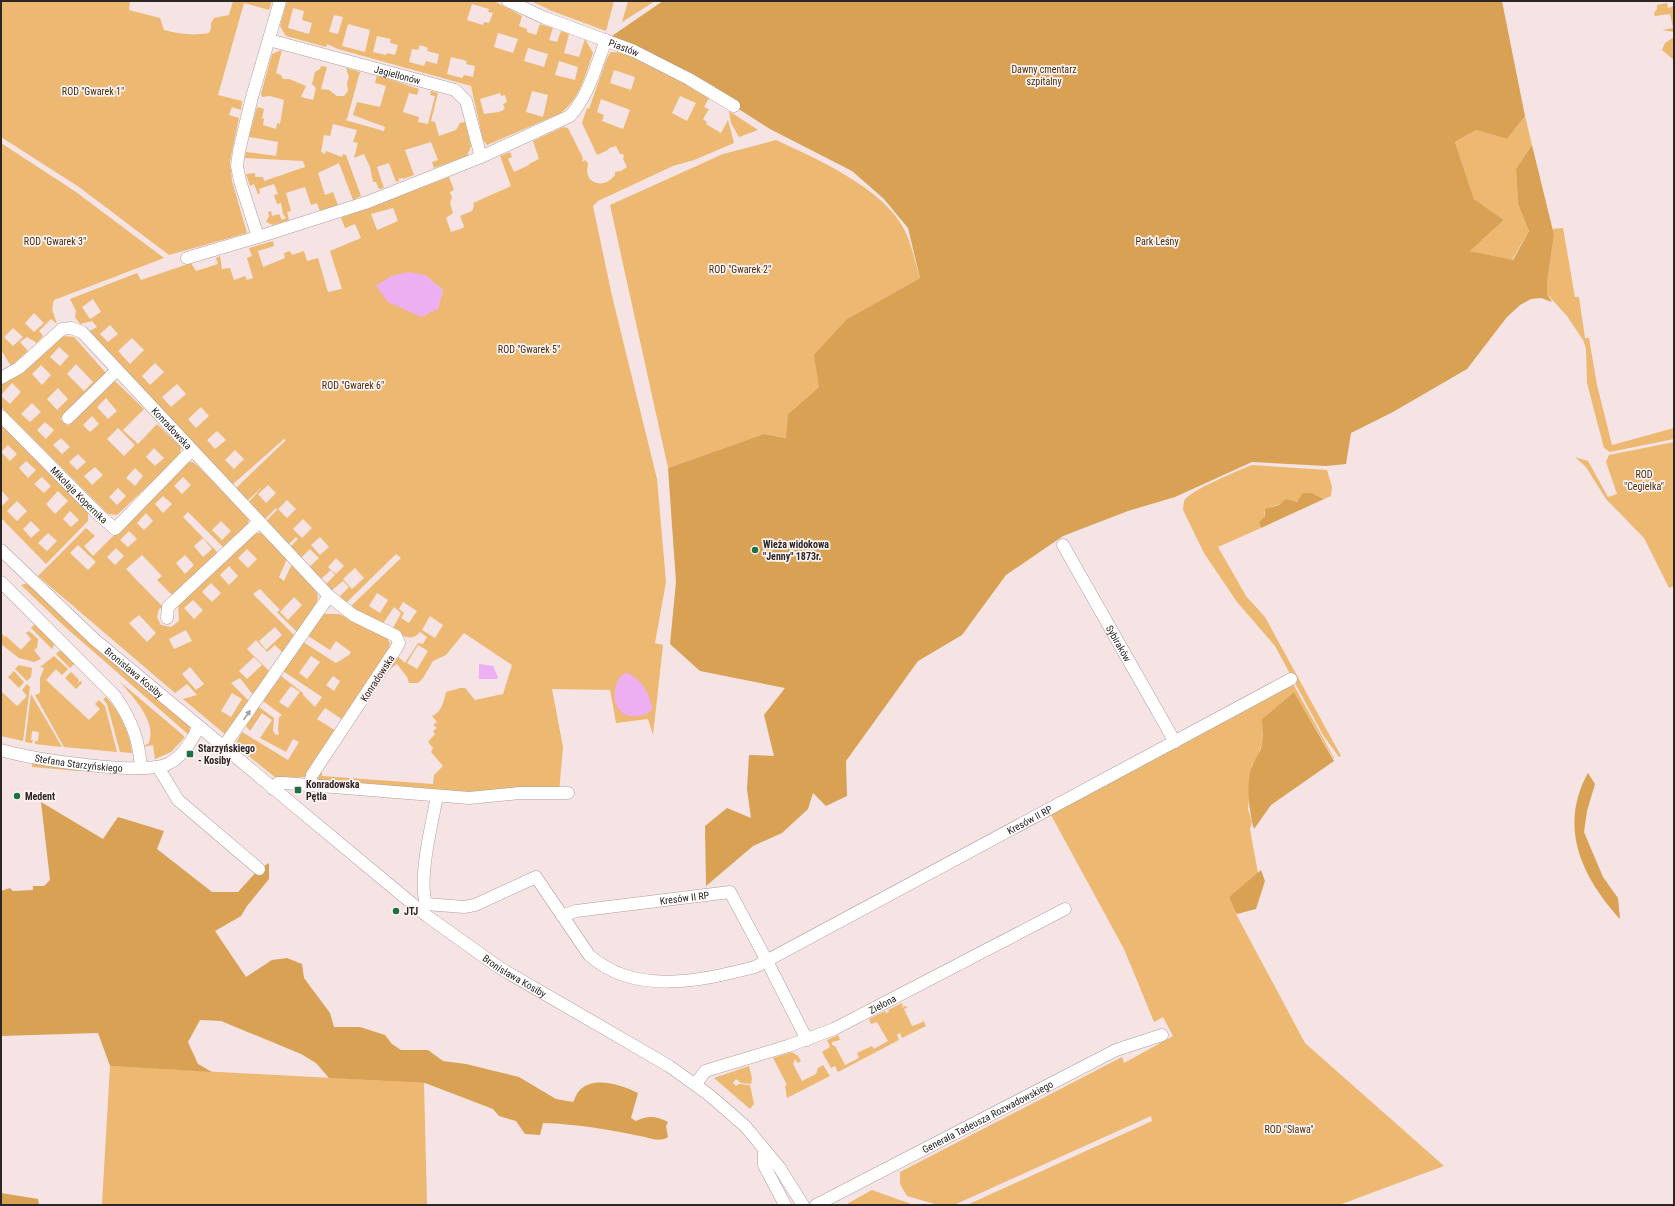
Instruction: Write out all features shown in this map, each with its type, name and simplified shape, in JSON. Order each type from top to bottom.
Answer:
[{"type":"street","points":[[258,237],[240,181],[237,166],[244,127],[280,1]]},
{"type":"street","name":"Piastów","points":[[508,1],[545,18],[634,51],[734,106]]},
{"type":"street","name":"Jagiellonów","points":[[269,40],[455,90],[466,101],[481,157]]},
{"type":"street","points":[[187,258],[348,210],[481,157],[570,116],[579,106],[586,92],[606,40]]},
{"type":"street","name":"Konradowska","points":[[1,378],[20,368],[58,331],[66,328],[82,332],[329,596],[353,615],[396,636],[399,643],[312,775],[310,784]]},
{"type":"street","points":[[68,418],[117,370]]},
{"type":"street","name":"Mikołaja Kopernika","points":[[1,416],[98,514],[115,529],[192,450]]},
{"type":"street","points":[[167,618],[168,607],[259,522]]},
{"type":"street","name":"Sybiraków","points":[[1063,545],[1175,742]]},
{"type":"street","name":"Bronisława Kosiby","points":[[1,550],[94,639],[199,727],[224,746],[273,789],[500,968],[669,1066],[696,1084],[745,1126],[779,1167],[804,1205]]},
{"type":"street","points":[[1,582],[115,696],[129,717],[134,729],[141,768]]},
{"type":"street","points":[[224,746],[329,596]]},
{"type":"street","name":"Kresów II RP","points":[[424,908],[464,907],[475,905],[536,877],[589,955],[609,970],[631,978],[689,982],[755,967],[1291,679]]},
{"type":"street","name":"Stefana Starzyńskiego","points":[[1,750],[40,758],[141,768],[167,764],[182,754],[199,727]]},
{"type":"street","points":[[158,766],[178,800],[259,869]]},
{"type":"street","points":[[273,789],[278,783],[310,784],[469,798],[520,793],[568,793]]},
{"type":"street","points":[[424,908],[423,894],[428,844],[437,796]]},
{"type":"street","name":"Kresów II RP","points":[[562,916],[576,911],[730,892],[767,961],[806,1040]]},
{"type":"street","name":"Zielona","points":[[696,1084],[705,1071],[834,1030],[1065,909]]},
{"type":"street","name":"Generała Tadeusza Rozwadowskiego","points":[[816,1205],[1116,1050],[1162,1035]]},
{"type":"street","points":[[764,1150],[764,1166],[785,1205]]},
{"type":"green space","name":"ROD \"Gwarek 1\"","points":[[1,1],[130,1],[129,10],[160,18],[164,30],[181,33],[203,34],[209,33],[211,23],[214,18],[229,15],[233,1],[272,1],[269,10],[244,3],[218,95],[242,101],[241,110],[232,107],[229,115],[239,118],[230,161],[232,181],[247,233],[169,255],[79,187],[1,137]]},
{"type":"green space","points":[[287,1],[494,1],[522,16],[519,26],[527,29],[527,32],[536,35],[540,24],[553,28],[549,40],[557,42],[561,31],[569,34],[564,53],[579,57],[585,39],[593,53],[581,86],[568,107],[561,113],[487,145],[483,140],[471,86],[338,49],[327,44],[326,47],[286,36],[280,26]],"holes":[[[472,4],[489,9],[488,12],[493,13],[489,23],[484,22],[483,25],[467,20]],[[293,8],[304,11],[302,20],[312,23],[309,34],[288,28]],[[334,15],[343,17],[338,34],[329,32]],[[348,24],[370,30],[365,52],[342,46]],[[498,33],[518,39],[513,53],[494,47]],[[377,36],[391,39],[390,43],[398,45],[395,55],[387,53],[386,55],[373,52]],[[420,45],[428,48],[427,51],[439,54],[437,64],[426,61],[424,66],[409,62],[412,49],[418,50]],[[528,48],[548,54],[544,67],[524,61]],[[451,57],[467,61],[466,64],[475,66],[473,77],[464,75],[462,78],[447,74]],[[559,61],[578,67],[575,80],[555,75]],[[532,91],[548,95],[543,117],[526,112]],[[500,93],[501,96],[505,95],[507,102],[503,104],[505,109],[499,112],[484,114],[480,99]]]},
{"type":"green space","points":[[531,1],[614,1],[606,31],[552,11]]},
{"type":"green space","points":[[628,1],[655,1],[622,22]]},
{"type":"green space","name":"Park Leśny","points":[[663,1],[1502,1],[1525,116],[1507,139],[1476,130],[1455,142],[1474,199],[1504,220],[1470,251],[1513,260],[1529,231],[1518,204],[1516,169],[1532,145],[1554,235],[1547,283],[1547,294],[1552,302],[1541,298],[1531,299],[1520,305],[1507,317],[1467,369],[1393,412],[1351,433],[1346,464],[1326,466],[1252,462],[1175,497],[1128,511],[1063,536],[1006,575],[962,635],[918,661],[846,761],[847,796],[826,806],[813,793],[808,809],[782,833],[753,846],[706,886],[705,826],[727,808],[751,818],[747,789],[749,755],[774,756],[764,715],[785,688],[700,671],[670,644],[676,582],[668,468],[764,434],[786,438],[788,414],[819,387],[814,355],[847,319],[920,278],[908,228],[884,199],[852,171],[770,129],[734,106],[606,40]]},
{"type":"green space","points":[[1667,3],[1668,8],[1674,6],[1674,32],[1662,30],[1673,28],[1670,14],[1655,16],[1654,13],[1657,9],[1657,5]]},
{"type":"green space","points":[[1674,37],[1674,60],[1662,50],[1665,43]]},
{"type":"green space","points":[[282,50],[276,73],[281,75],[283,79],[289,79],[306,86],[301,97],[313,100],[316,88],[312,84],[315,72],[320,69],[321,66],[327,67],[321,89],[329,90],[337,96],[344,96],[348,91],[347,83],[349,77],[346,68],[360,72],[347,119],[345,120],[384,131],[385,127],[353,115],[357,102],[380,107],[386,86],[375,83],[377,75],[419,89],[417,95],[409,93],[403,112],[419,117],[418,122],[428,124],[435,96],[430,95],[431,91],[438,93],[431,121],[435,122],[439,136],[456,130],[460,123],[465,122],[471,146],[467,156],[434,168],[432,162],[438,160],[431,142],[405,150],[414,175],[403,179],[398,179],[399,181],[396,182],[389,163],[377,167],[384,188],[379,189],[376,182],[373,182],[370,167],[364,154],[354,158],[358,143],[353,142],[357,130],[333,124],[330,136],[324,135],[321,152],[325,154],[326,151],[342,157],[343,154],[346,155],[361,196],[353,200],[339,163],[318,173],[325,195],[333,192],[338,205],[320,212],[317,203],[311,205],[305,187],[286,193],[291,211],[287,212],[289,220],[273,225],[266,222],[269,216],[268,212],[271,211],[272,216],[279,214],[282,220],[286,218],[283,214],[281,203],[277,204],[274,195],[278,194],[274,184],[259,189],[260,194],[258,194],[254,184],[250,186],[246,174],[255,173],[255,177],[263,177],[264,181],[305,167],[303,161],[245,158],[246,152],[276,156],[278,142],[249,137],[257,107],[264,109],[262,118],[264,119],[263,125],[276,129],[277,123],[280,124],[284,100],[270,96],[262,97],[261,94],[272,54]]},
{"type":"green space","points":[[611,52],[622,53],[648,62],[709,98],[704,107],[709,109],[703,119],[707,122],[706,124],[721,133],[728,120],[734,143],[694,160],[673,166],[598,201],[593,206],[612,296],[657,479],[666,582],[655,643],[663,645],[653,735],[648,719],[616,723],[610,690],[552,689],[563,747],[559,792],[468,797],[315,781],[318,772],[322,771],[322,776],[433,784],[434,775],[443,766],[431,752],[433,748],[428,742],[435,734],[433,731],[437,728],[433,725],[437,722],[432,716],[440,709],[446,692],[465,688],[475,700],[503,694],[512,665],[464,633],[446,655],[433,661],[423,678],[418,683],[409,683],[407,677],[397,664],[390,669],[389,668],[396,655],[405,663],[418,643],[423,644],[427,637],[420,632],[410,638],[392,630],[401,613],[394,607],[382,625],[349,608],[401,558],[396,554],[346,603],[340,596],[349,587],[343,581],[332,590],[326,584],[335,575],[331,570],[321,579],[309,567],[319,558],[310,549],[301,558],[290,547],[298,539],[296,537],[288,545],[266,521],[277,510],[276,508],[265,519],[249,502],[262,487],[246,502],[234,490],[286,440],[284,439],[232,485],[88,332],[97,327],[92,321],[80,324],[75,317],[76,311],[70,299],[137,273],[141,280],[191,263],[196,271],[218,264],[216,258],[220,256],[222,269],[230,268],[234,280],[245,276],[247,280],[253,278],[247,258],[252,256],[249,248],[273,241],[274,246],[258,251],[263,267],[285,258],[284,253],[290,251],[292,255],[304,251],[307,261],[318,258],[328,292],[342,289],[330,251],[361,238],[355,224],[345,228],[341,218],[449,177],[454,190],[450,192],[452,198],[450,203],[453,213],[446,218],[451,232],[463,228],[464,226],[460,216],[472,211],[474,206],[473,203],[511,186],[500,156],[510,152],[512,157],[508,159],[514,172],[539,159],[533,141],[563,127],[568,128],[583,158],[582,162],[585,160],[588,163],[587,172],[589,178],[595,183],[609,181],[615,175],[615,172],[621,171],[627,167],[623,159],[624,156],[623,154],[620,154],[616,146],[597,155],[582,123],[587,108],[589,109],[607,58]],"holes":[[[614,70],[635,77],[631,90],[610,83]],[[680,96],[696,103],[687,121],[672,113]],[[601,99],[630,110],[623,129],[602,121],[604,115],[597,112]],[[393,208],[398,221],[377,230],[371,214]],[[425,275],[443,290],[438,308],[421,317]],[[93,299],[101,312],[90,319],[82,307]],[[110,325],[118,334],[108,342],[100,334]],[[132,338],[144,350],[130,364],[118,351]],[[155,363],[164,372],[150,385],[142,376]],[[177,384],[186,394],[171,407],[162,397]],[[201,407],[209,416],[196,428],[188,419]],[[217,431],[226,440],[215,449],[207,440]],[[235,450],[244,459],[234,469],[225,460]],[[268,485],[276,493],[266,503],[258,494]],[[287,500],[296,509],[287,518],[278,509]],[[303,519],[312,528],[302,538],[293,529]],[[320,537],[329,547],[320,555],[311,545]],[[336,558],[344,566],[336,574],[328,567]],[[355,568],[364,578],[352,589],[343,579]],[[377,593],[388,600],[380,613],[369,606]],[[403,602],[417,611],[409,623],[401,618],[404,613],[399,609]],[[430,616],[443,625],[435,638],[422,630]],[[418,645],[428,651],[417,669],[407,663]]]},
{"type":"green space","points":[[729,111],[758,130],[739,137],[731,123]]},
{"type":"green space","points":[[1525,116],[1532,145],[1516,169],[1518,204],[1529,231],[1512,260],[1470,251],[1504,220],[1474,199],[1455,142],[1476,130],[1507,139]]},
{"type":"green space","name":"ROD \"Gwarek 2\"","points":[[776,140],[830,166],[866,189],[882,202],[895,216],[905,231],[912,248],[920,278],[847,319],[819,387],[788,414],[787,438],[764,434],[668,468],[610,205],[723,154]]},
{"type":"green space","name":"ROD \"Gwarek 3\"","points":[[1,143],[76,192],[164,258],[54,300],[52,309],[57,324],[51,319],[39,331],[43,336],[37,343],[27,337],[20,342],[28,351],[11,366],[1,350]],"holes":[[[34,313],[44,323],[34,332],[25,323]],[[13,328],[23,337],[13,346],[4,337]]]},
{"type":"green space","points":[[1563,228],[1575,297],[1579,297],[1585,338],[1589,338],[1597,385],[1612,445],[1674,428],[1674,439],[1610,452],[1604,448],[1587,383],[1586,348],[1583,340],[1567,316],[1547,294],[1547,283],[1554,235],[1552,229]]},
{"type":"green space","points":[[63,336],[74,337],[105,372],[105,376],[60,419],[68,426],[115,381],[144,409],[123,430],[138,444],[157,424],[181,447],[180,454],[117,515],[108,514],[1,407],[1,396],[10,404],[21,392],[12,383],[1,395],[1,383]],"holes":[[[59,347],[69,356],[60,366],[50,357]],[[76,364],[93,382],[84,391],[67,374]],[[41,365],[51,375],[42,385],[32,374]],[[58,388],[68,399],[57,410],[47,399]],[[106,398],[117,411],[108,419],[97,407]],[[32,403],[41,412],[30,422],[21,414]],[[92,416],[99,424],[90,432],[83,425]],[[45,422],[54,430],[46,439],[37,430]],[[118,428],[135,445],[124,456],[107,439]],[[61,438],[70,447],[62,454],[53,445]],[[154,448],[164,458],[155,466],[146,457]],[[78,454],[86,462],[77,470],[69,462]],[[95,467],[103,475],[92,485],[84,476]],[[135,468],[143,476],[135,486],[126,478]],[[118,488],[126,496],[117,505],[109,497]]]},
{"type":"green space","points":[[1,423],[88,512],[88,521],[46,564],[1,518],[1,507],[9,499],[1,490]],"holes":[[[8,445],[17,454],[10,461],[1,452]],[[26,461],[36,470],[28,478],[19,468]],[[42,477],[51,486],[44,493],[34,484]],[[58,491],[68,501],[55,514],[46,504]],[[17,501],[27,511],[17,521],[7,511]],[[70,511],[79,520],[71,527],[63,519]],[[31,521],[40,530],[31,538],[23,529]],[[48,533],[57,541],[47,551],[38,543]]]},
{"type":"green space","name":"ROD \"Cegiełka\"","points":[[1674,442],[1674,586],[1669,588],[1644,538],[1606,499],[1586,467],[1575,457],[1588,461],[1608,497],[1617,494],[1606,462],[1609,455]]},
{"type":"green space","points":[[188,462],[193,462],[249,519],[247,528],[225,549],[188,512],[183,517],[219,554],[173,596],[157,580],[162,576],[142,555],[126,569],[163,607],[159,609],[157,617],[161,625],[171,627],[179,621],[178,602],[256,533],[261,533],[287,559],[279,577],[284,581],[292,564],[316,590],[318,596],[317,602],[297,632],[277,612],[280,610],[260,589],[253,594],[295,636],[283,653],[275,645],[267,652],[256,640],[247,649],[270,672],[253,695],[240,678],[231,683],[249,701],[226,735],[183,699],[197,695],[187,684],[175,693],[38,576],[86,528],[95,536],[84,546],[93,556]],"holes":[[[183,477],[191,485],[182,494],[174,486]],[[163,496],[172,504],[163,513],[155,504]],[[146,513],[153,521],[144,530],[137,523]],[[221,521],[231,531],[222,540],[212,530]],[[129,531],[137,539],[128,547],[120,540]],[[203,538],[212,549],[203,557],[194,546]],[[78,545],[96,562],[88,570],[70,553]],[[116,548],[124,556],[115,565],[107,557]],[[247,549],[257,559],[248,568],[238,558]],[[185,555],[194,565],[185,574],[176,563]],[[229,566],[238,576],[229,585],[220,575]],[[211,583],[221,593],[212,602],[202,592]],[[294,597],[302,605],[288,620],[280,612]],[[193,600],[203,610],[194,619],[184,608]],[[139,615],[156,633],[147,642],[129,623]],[[275,627],[282,635],[266,650],[259,641]],[[186,630],[192,641],[174,649],[169,639]],[[254,657],[262,665],[247,679],[239,671]],[[190,667],[204,684],[196,690],[182,674]],[[232,693],[242,699],[231,717],[221,711]]]},
{"type":"green space","points":[[1252,465],[1327,470],[1332,487],[1331,496],[1324,499],[1312,493],[1300,501],[1271,507],[1264,512],[1265,516],[1259,522],[1261,528],[1218,547],[1246,596],[1265,617],[1341,756],[1339,757],[1323,735],[1275,646],[1237,602],[1204,553],[1183,510],[1184,501],[1195,492],[1215,481]]},
{"type":"green space","points":[[1303,493],[1312,493],[1324,499],[1261,528],[1259,522],[1265,516],[1265,509],[1279,505],[1286,499],[1297,502]]},
{"type":"green space","points":[[28,583],[190,726],[189,735],[64,626],[21,585]]},
{"type":"green space","points":[[323,614],[339,614],[387,638],[390,643],[389,649],[343,720],[325,708],[317,719],[336,731],[306,777],[276,778],[235,745],[242,732],[288,760],[299,742],[293,739],[286,752],[260,738],[272,720],[262,713],[250,731],[246,726],[259,707],[274,718],[273,731],[276,735],[279,734],[279,717],[282,715],[263,701],[281,676],[303,693],[303,695],[315,707],[322,697],[283,671],[303,642],[336,663],[349,655],[351,652],[336,641],[330,650],[308,636]],"holes":[[[311,656],[320,662],[307,679],[299,673]],[[333,676],[340,681],[334,691],[326,685]],[[291,686],[300,692],[288,708],[279,702]]]},
{"type":"green space","points":[[35,624],[52,641],[54,645],[52,649],[31,628]]},
{"type":"green space","points":[[29,631],[38,639],[37,648],[34,650],[41,659],[34,662],[19,658],[1,644],[1,633],[21,650],[31,639],[26,633]]},
{"type":"green space","points":[[59,651],[62,651],[75,663],[70,668],[56,654]]},
{"type":"green space","points":[[54,656],[68,669],[62,675],[56,669],[46,680],[89,720],[100,709],[95,704],[99,700],[105,706],[117,752],[64,747],[35,695],[40,693],[40,678],[44,668],[40,667]]},
{"type":"green space","points":[[19,665],[32,668],[31,677],[27,681],[15,669]]},
{"type":"green space","points":[[14,671],[24,682],[19,688],[8,677]]},
{"type":"green space","points":[[71,672],[79,680],[77,683],[81,681],[82,683],[76,689],[65,678]]},
{"type":"green space","points":[[119,681],[184,736],[184,738],[171,752],[155,759],[153,745],[143,747],[149,743],[151,735],[150,726],[137,702]]},
{"type":"green space","name":"ROD \"Sława\"","points":[[1292,682],[1334,758],[1294,692],[1262,719],[1262,744],[1258,756],[1252,765],[1248,809],[1252,822],[1250,829],[1258,873],[1229,897],[1237,912],[1236,914],[1305,1043],[1444,1166],[1339,1205],[967,1205],[1152,1121],[1151,1116],[954,1205],[938,1205],[907,1196],[900,1184],[900,1172],[1122,1057],[1124,1063],[1173,1036],[1163,1017],[1154,1022],[1124,949],[1051,815]]},
{"type":"green space","points":[[27,684],[30,687],[23,741],[1,736],[1,693],[2,692],[17,706],[27,696],[22,690]]},
{"type":"green space","points":[[1294,692],[1334,761],[1271,805],[1254,829],[1249,805],[1248,788],[1253,764],[1260,752],[1262,719]]},
{"type":"green space","points":[[31,694],[62,747],[35,744],[35,741],[38,741],[39,732],[32,731],[32,743],[25,742]]},
{"type":"green space","points":[[106,697],[116,709],[124,723],[132,753],[120,752],[107,704],[103,699]]},
{"type":"green space","points":[[32,761],[80,767],[78,771],[32,767]]},
{"type":"green space","points":[[1588,773],[1595,784],[1587,811],[1584,832],[1603,877],[1618,898],[1620,919],[1606,903],[1595,886],[1585,869],[1578,850],[1575,832],[1575,813],[1579,793]]},
{"type":"green space","points":[[41,802],[103,839],[118,817],[164,831],[157,849],[212,892],[238,892],[259,869],[269,863],[269,879],[247,906],[241,916],[215,931],[246,977],[272,960],[287,958],[302,964],[304,978],[330,1013],[334,1027],[360,1027],[385,1035],[392,1044],[401,1050],[428,1050],[443,1061],[466,1064],[519,1077],[556,1099],[573,1102],[579,1091],[592,1083],[608,1083],[624,1087],[638,1093],[631,1118],[636,1121],[652,1117],[660,1118],[668,1122],[666,1126],[668,1137],[666,1139],[657,1140],[594,1128],[543,1123],[540,1135],[525,1134],[516,1121],[499,1116],[493,1109],[425,1083],[329,1078],[316,1063],[301,1054],[221,1021],[200,1020],[188,1042],[198,1064],[212,1072],[110,1066],[98,1033],[1,1036],[1,891],[10,888],[13,891],[33,890],[33,886],[44,886],[50,880]]},
{"type":"green space","points":[[1261,870],[1265,881],[1256,909],[1237,914],[1229,897]]},
{"type":"green space","points":[[902,1003],[903,1009],[904,1006],[908,1007],[904,1009],[912,1026],[923,1022],[922,1018],[926,1026],[902,1038],[900,1033],[897,1035],[899,1040],[838,1072],[835,1066],[831,1068],[822,1052],[830,1047],[827,1040],[838,1035],[840,1040],[832,1042],[832,1045],[835,1046],[845,1065],[859,1058],[857,1053],[872,1046],[874,1049],[888,1041],[877,1022],[871,1024],[869,1019],[885,1011],[886,1013],[889,1012],[888,1010]]},
{"type":"green space","points":[[792,1052],[798,1056],[801,1061],[798,1063],[795,1059],[793,1064],[802,1081],[816,1074],[818,1068],[823,1065],[830,1076],[787,1098],[785,1086],[787,1085],[773,1058]]},
{"type":"green space","points":[[110,1066],[424,1083],[427,1205],[102,1204]]},
{"type":"green space","points":[[749,1066],[752,1078],[751,1084],[741,1083],[736,1079],[733,1083],[736,1086],[739,1084],[750,1085],[754,1104],[750,1109],[714,1078]]},
{"type":"green space","points":[[872,1190],[914,1205],[845,1205]]},
{"type":"green space","points":[[1,1193],[38,1199],[39,1205],[1,1205]]},
{"type":"shaded area","points":[[408,272],[425,275],[443,290],[438,309],[421,317],[388,302],[376,286],[391,276]]},
{"type":"shaded area","points":[[479,664],[493,666],[498,677],[497,679],[479,679]]},
{"type":"shaded area","points":[[627,673],[637,679],[647,692],[652,709],[646,714],[630,716],[623,713],[618,708],[615,695],[616,687],[618,680],[623,674]]},
{"type":"place","name":"Wieża widokowa \"Jenny\" 1873r.","points":[[755,550]]},
{"type":"place","name":"Starzyńskiego - Kosiby","points":[[190,754]]},
{"type":"place","name":"Konradowska Pętla","points":[[298,790]]},
{"type":"place","name":"Medent","points":[[17,796]]},
{"type":"place","name":"JTJ","points":[[396,911]]},
{"type":"park label","name":"Dawny cmentarz szpitalny","points":[[1044,74]]},
{"type":"park label","name":"ROD \"Gwarek 5\"","points":[[529,349]]},
{"type":"park label","name":"ROD \"Gwarek 6\"","points":[[353,385]]}]
